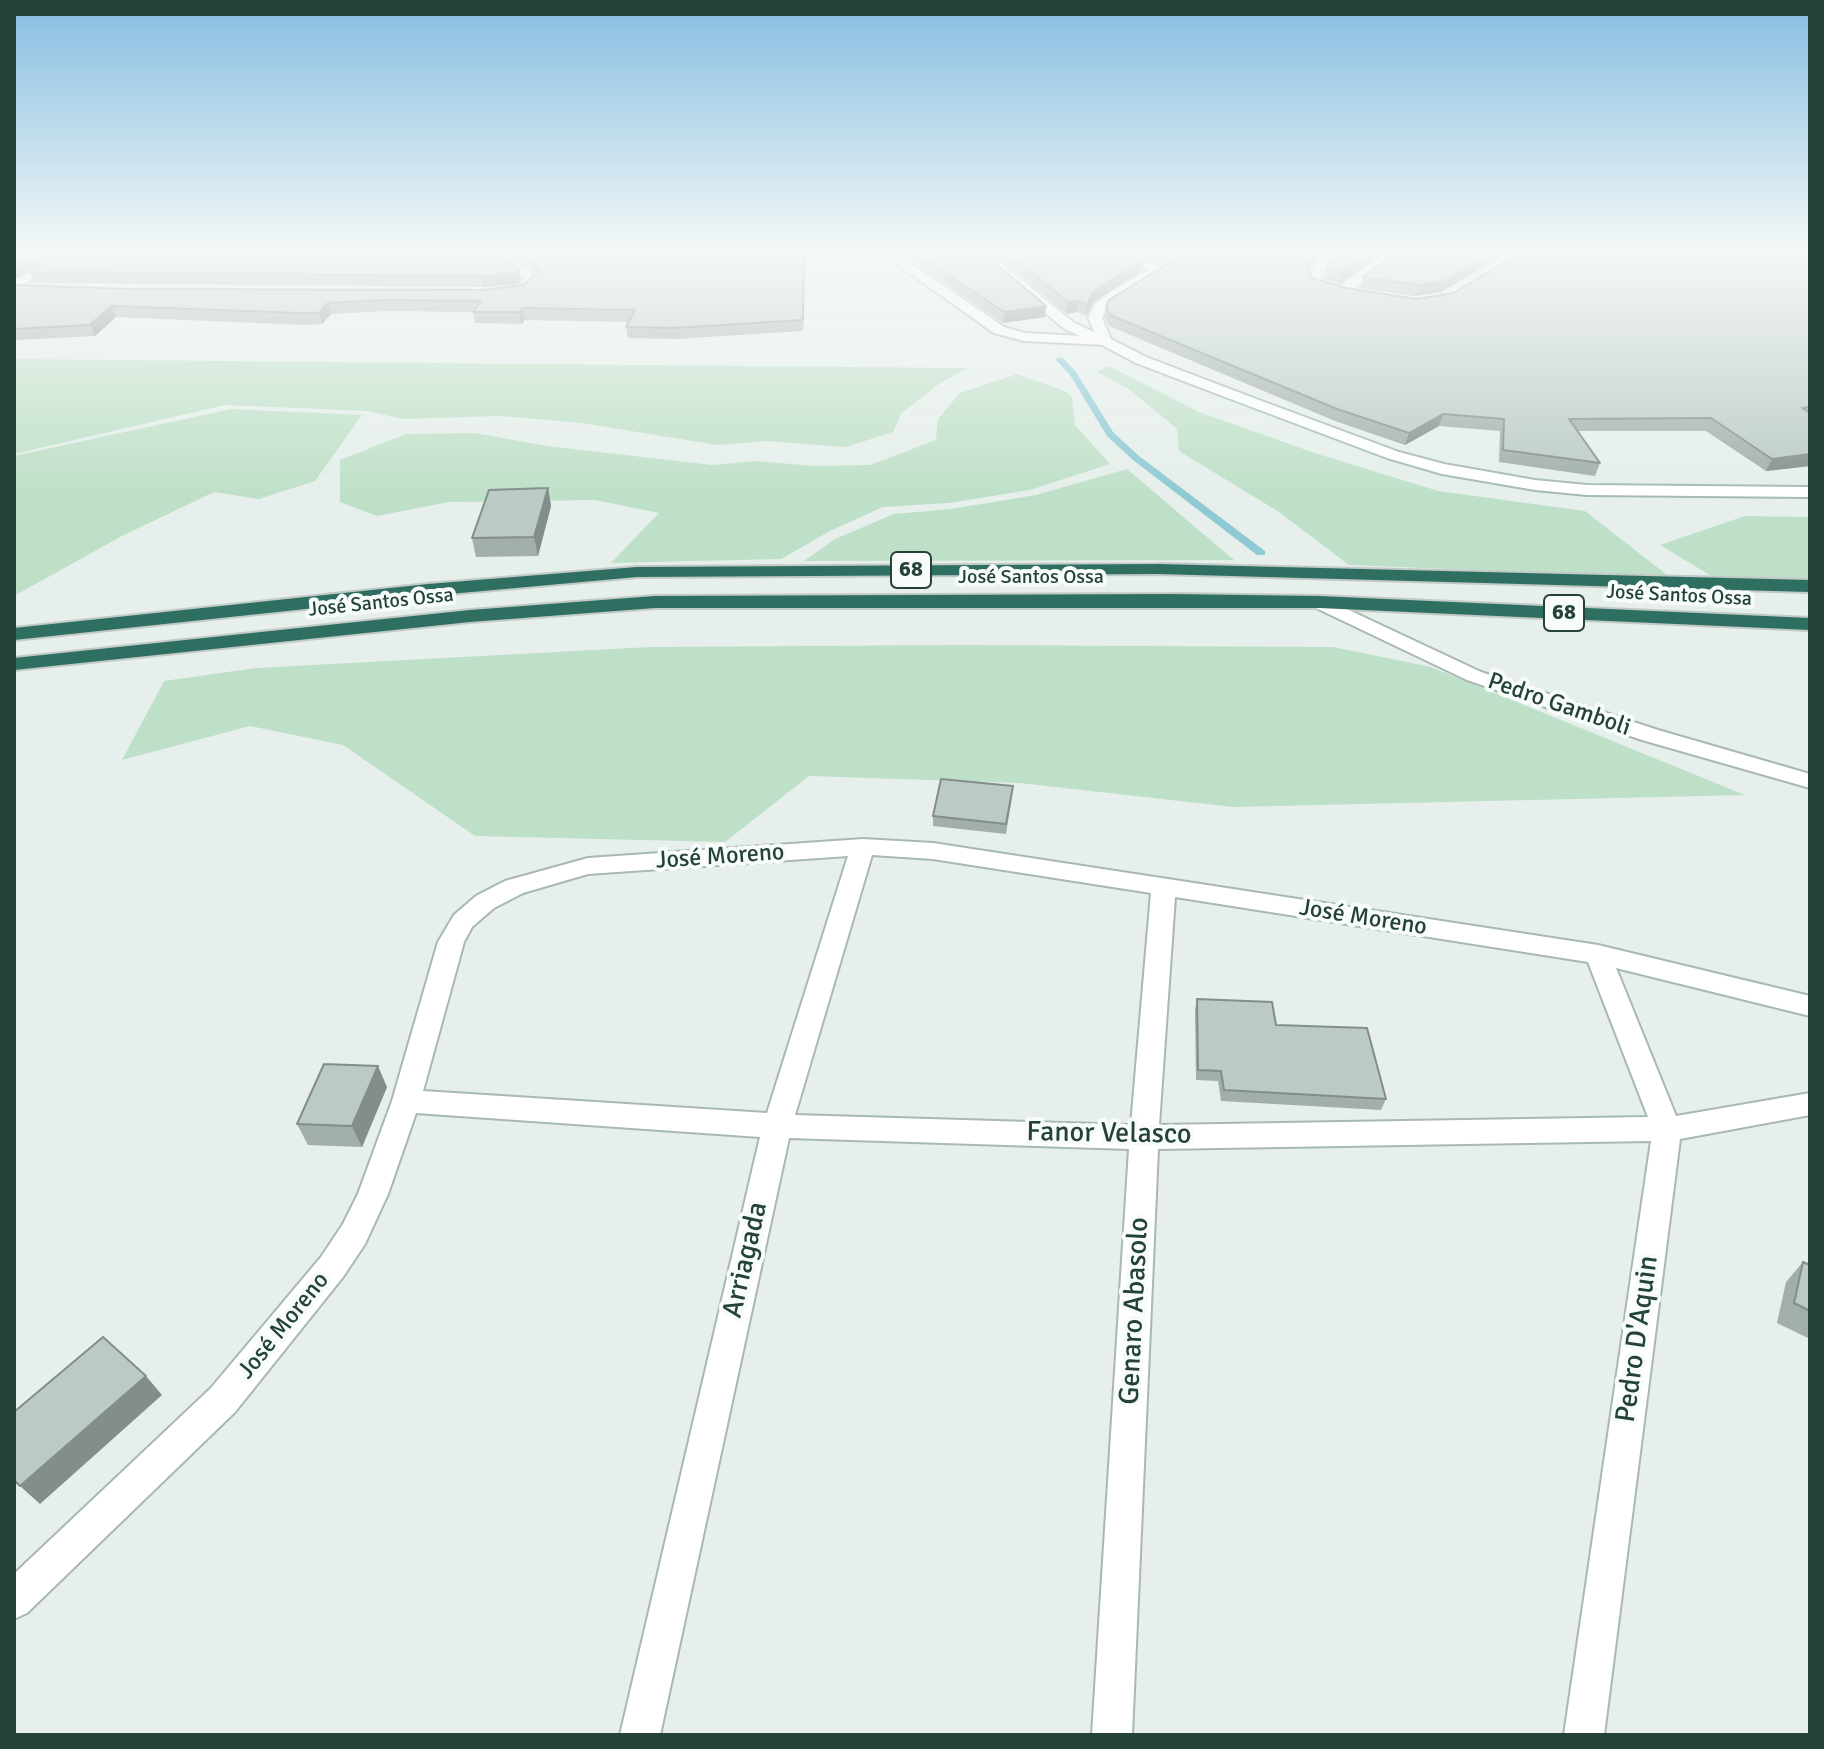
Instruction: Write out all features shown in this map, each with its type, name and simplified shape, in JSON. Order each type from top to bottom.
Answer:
[{"type":"highway","name":"José Santos Ossa","points":[[14,634],[428,590],[637,572],[1158,569],[1810,586]]},
{"type":"highway","name":"José Santos Ossa","points":[[14,664],[470,616],[655,602],[1319,602],[1810,624]]},
{"type":"street","points":[[1005,332],[1024,337],[1105,341]]},
{"type":"street","points":[[1083,332],[1141,360],[1393,455],[1442,469],[1535,485],[1587,490],[1810,492]]},
{"type":"street","points":[[1101,332],[1105,341]]},
{"type":"street","name":"Pedro Gamboli","points":[[1319,602],[1474,676],[1650,735],[1810,781]]},
{"type":"street","name":"José Moreno","points":[[14,1600],[223,1400],[307,1299],[354,1234],[373,1194],[406,1101],[451,942],[463,921],[485,902],[514,887],[588,866],[863,847],[933,851],[1598,954],[1810,1006]]},
{"type":"street","name":"Arriagada","points":[[640,1735],[777,1126],[863,847]]},
{"type":"street","name":"Genaro Abasolo","points":[[1112,1735],[1144,1137],[1164,888]]},
{"type":"street","name":"Pedro D'Aquin","points":[[1584,1735],[1667,1129],[1598,954]]},
{"type":"street","name":"Fanor Velasco","points":[[406,1101],[777,1126],[1144,1137],[1667,1129],[1810,1104]]},
{"type":"green space","points":[[14,359],[967,368],[936,386],[901,414],[893,432],[846,447],[767,441],[717,445],[582,423],[501,416],[403,419],[367,411],[225,405],[14,454]]},
{"type":"green space","points":[[1109,366],[1199,412],[1315,453],[1438,491],[1585,511],[1671,578],[1349,565],[1279,512],[1179,451],[1177,429],[1129,389],[1097,372]]},
{"type":"green space","points":[[1017,374],[1065,391],[1072,397],[1075,425],[1110,464],[1030,490],[949,503],[883,507],[830,531],[781,559],[611,563],[659,513],[595,500],[449,502],[377,516],[340,502],[340,460],[406,434],[475,433],[547,446],[712,465],[756,461],[814,466],[870,465],[936,440],[938,419],[960,393]]},
{"type":"green space","points":[[231,409],[362,415],[315,481],[259,499],[214,492],[122,536],[14,596],[14,456]]},
{"type":"green space","points":[[1127,469],[1234,560],[804,561],[835,539],[894,514],[951,509],[1036,495]]},
{"type":"green space","points":[[1745,516],[1810,517],[1810,586],[1723,583],[1660,545]]},
{"type":"green space","points":[[650,647],[1333,647],[1431,667],[1745,795],[1233,807],[1020,783],[809,776],[725,842],[475,836],[343,745],[250,726],[122,760],[164,681],[256,668]]},
{"type":"building","points":[[1150,332],[1810,332],[1810,407],[1802,408],[1810,413],[1810,454],[1772,459],[1711,418],[1569,419],[1600,463],[1503,450],[1504,419],[1443,414],[1409,433],[1337,409]]},
{"type":"building","points":[[548,488],[534,537],[472,538],[489,490]]},
{"type":"building","points":[[941,779],[1013,786],[1006,824],[933,816]]},
{"type":"building","points":[[1197,999],[1272,1002],[1276,1025],[1367,1028],[1386,1099],[1224,1090],[1221,1071],[1198,1070]]},
{"type":"building","points":[[324,1064],[378,1066],[352,1126],[297,1124]]},
{"type":"building","points":[[1803,1262],[1810,1265],[1810,1311],[1794,1303]]},
{"type":"building","points":[[103,1337],[146,1376],[20,1486],[14,1480],[14,1412]]},
{"type":"waterway","points":[[1060,360],[1073,374],[1110,434],[1136,458],[1261,553]]}]
